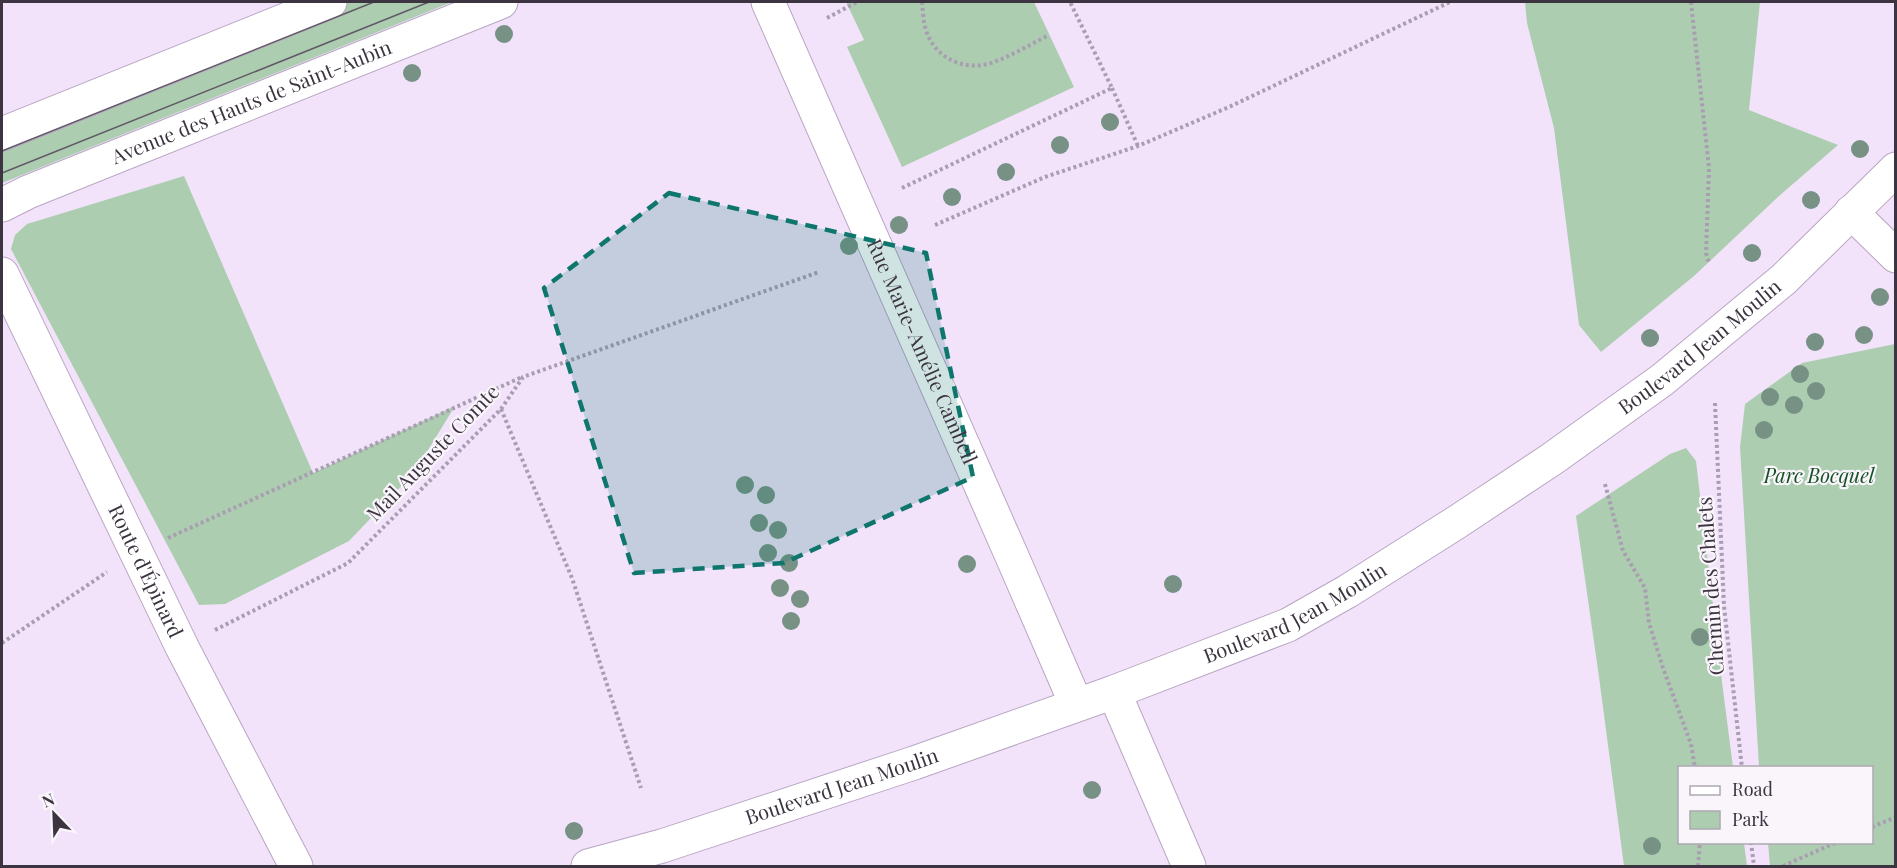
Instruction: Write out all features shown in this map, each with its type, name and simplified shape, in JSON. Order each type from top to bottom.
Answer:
[{"type":"street","points":[[2,134],[330,2]]},
{"type":"street","name":"Avenue des Hauts de Saint-Aubin","points":[[2,205],[28,192],[501,2]]},
{"type":"street","name":"Rue Marie-Amélie Cambell","points":[[768,2],[1076,704]]},
{"type":"street","name":"Boulevard Jean Moulin","points":[[588,867],[662,846],[914,763],[1114,692],[1288,625],[1348,591],[1458,522],[1552,459],[1662,380],[1784,279],[1896,169]]},
{"type":"street","points":[[1851,212],[1896,256]]},
{"type":"street","name":"Route d'Épinard","points":[[2,274],[182,647],[296,867]]},
{"type":"street","points":[[1114,692],[1189,867]]},
{"type":"path","points":[[827,18],[856,2]]},
{"type":"path","points":[[921,2],[926,31],[932,43],[940,53],[952,61],[965,65],[979,66],[993,63],[1049,35]]},
{"type":"path","points":[[1070,2],[1138,146]]},
{"type":"path","points":[[935,225],[1045,177],[1138,146],[1230,107],[1450,2]]},
{"type":"path","points":[[1691,2],[1709,168],[1706,253],[1708,263]]},
{"type":"path","points":[[902,188],[1112,88]]},
{"type":"path","name":"Mail Auguste Comte","points":[[182,647],[348,563],[501,409],[523,377],[819,272]]},
{"type":"path","points":[[2,643],[136,552],[523,377]]},
{"type":"path","name":"Chemin des Chalets","points":[[1715,403],[1725,606],[1742,766]]},
{"type":"path","points":[[501,409],[572,578],[641,788]]},
{"type":"path","points":[[1605,484],[1623,551],[1645,588],[1649,623],[1691,744],[1695,766]]},
{"type":"path","points":[[1873,827],[1896,817]]},
{"type":"path","points":[[1698,867],[1700,844]]},
{"type":"path","points":[[1751,844],[1754,867]]},
{"type":"path","points":[[1783,867],[1835,844]]},
{"type":"highlighted area","points":[[669,193],[926,253],[973,477],[784,563],[634,573],[544,288]]},
{"type":"green space","points":[[350,2],[452,2],[2,183],[2,142]]},
{"type":"green space","points":[[846,2],[1034,2],[1074,87],[902,167],[847,47],[864,40]]},
{"type":"green space","points":[[1525,2],[1760,2],[1749,110],[1838,145],[1779,196],[1694,276],[1601,352],[1579,325],[1554,128],[1527,23]]},
{"type":"green space","points":[[184,176],[313,473],[455,406],[414,473],[349,541],[225,604],[199,605],[11,249],[15,235],[27,224]]},
{"type":"green space","name":"Parc Bocquel","points":[[1895,344],[1895,866],[1770,866],[1768,844],[1873,844],[1873,766],[1759,766],[1740,447],[1745,404],[1802,363]]},
{"type":"green space","points":[[1686,448],[1696,461],[1733,766],[1678,766],[1678,844],[1744,844],[1747,866],[1624,866],[1576,516],[1670,454]]},
{"type":"tram line","points":[[2,151],[374,2]]},
{"type":"tram line","points":[[2,173],[429,2]]}]
